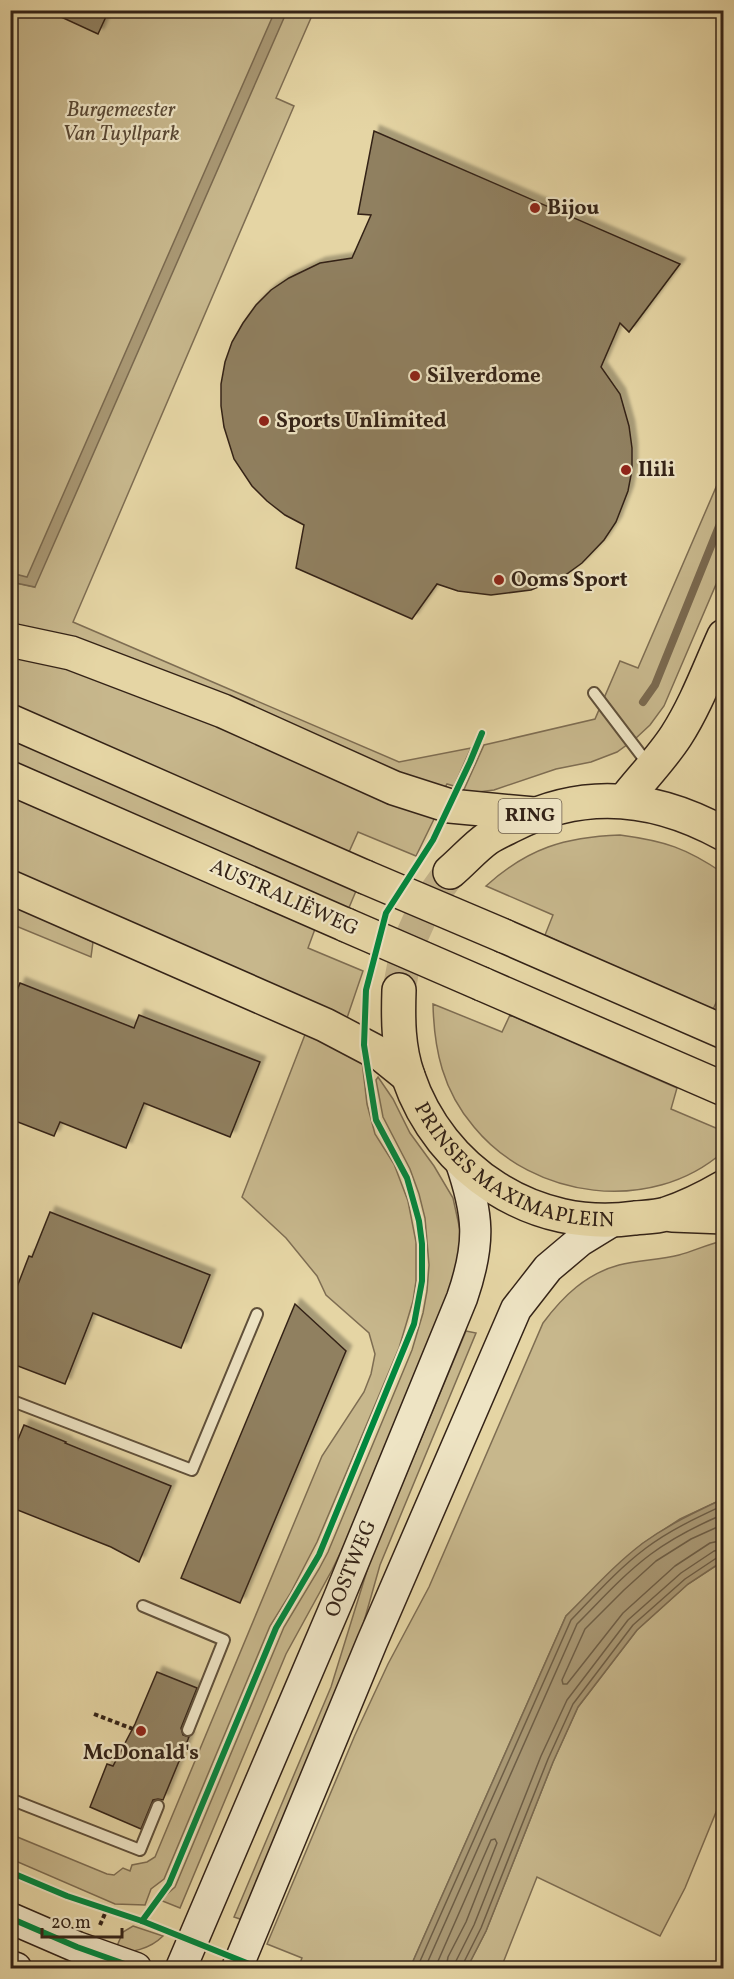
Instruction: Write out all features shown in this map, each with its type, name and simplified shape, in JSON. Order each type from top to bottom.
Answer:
[{"type":"main road","points":[[624,801],[640,780],[652,770],[676,736],[689,714],[723,636]]},
{"type":"main road","points":[[10,640],[81,657],[223,711],[394,788],[439,803],[534,814]]},
{"type":"main road","points":[[10,721],[723,1032]]},
{"type":"main road","name":"AUSTRALIËWEG","points":[[10,778],[722,1089]]},
{"type":"main road","name":"RING","points":[[450,872],[489,838],[534,814],[578,802],[624,801],[676,811],[723,834]]},
{"type":"main road","points":[[10,888],[325,1025],[382,1055],[408,1076]]},
{"type":"main road","name":"PRINSES MAXIMAPLEIN","points":[[399,990],[398,1019],[401,1048],[408,1076],[429,1121],[460,1160],[492,1187],[529,1206],[569,1218],[611,1222],[665,1214],[703,1199],[723,1187]]},
{"type":"main road","name":"OOSTWEG","points":[[181,1968],[338,1600],[462,1298],[472,1268],[476,1240],[475,1215],[469,1185],[460,1160]]},
{"type":"main road","points":[[665,1214],[723,1217]]},
{"type":"main road","points":[[237,1968],[372,1642],[516,1308],[548,1268],[580,1241],[611,1222]]},
{"type":"main road","points":[[10,1918],[77,1947],[136,1968]]},
{"type":"main road","points":[[10,1966],[16,1968]]},
{"type":"lane","points":[[594,693],[652,770]]},
{"type":"lane","points":[[10,1400],[192,1470],[256,1314]]},
{"type":"lane","points":[[142,1606],[224,1640],[188,1730]]},
{"type":"lane","points":[[10,1799],[140,1850],[158,1806]]},
{"type":"path","points":[[94,1714],[133,1730]]},
{"type":"path","points":[[97,1906],[116,1912]]},
{"type":"green space","name":"Burgemeester Van Tuyllpark","points":[[11,11],[314,11],[276,98],[294,106],[73,622],[399,762],[471,748],[454,786],[447,784],[442,793],[11,626],[11,582],[34,587],[27,578],[11,573]]},
{"type":"green space","points":[[723,471],[723,568],[664,706],[650,725],[617,752],[591,762],[556,769],[494,790],[462,794],[484,745],[595,719],[620,661],[638,668]]},
{"type":"green space","points":[[10,647],[51,657],[437,813],[416,856],[358,832],[349,852],[11,705]]},
{"type":"green space","points":[[11,736],[356,891],[348,910],[11,762]]},
{"type":"green space","points":[[11,795],[315,929],[308,948],[363,971],[347,1018],[11,872]]},
{"type":"green space","points":[[620,835],[674,847],[698,857],[723,873],[723,992],[721,991],[712,1012],[545,935],[553,915],[486,886],[517,862],[548,847],[582,838]]},
{"type":"green space","points":[[10,904],[93,942],[91,957],[11,924]]},
{"type":"green space","points":[[433,1004],[502,1032],[510,1015],[677,1088],[671,1109],[723,1131],[723,1152],[694,1172],[662,1185],[628,1191],[594,1190],[560,1183],[528,1170],[499,1151],[463,1113],[442,1069],[435,1038]]},
{"type":"green space","points":[[306,1032],[362,1061],[367,1104],[375,1134],[394,1164],[408,1201],[416,1242],[416,1281],[413,1301],[399,1348],[317,1542],[290,1594],[270,1626],[164,1879],[151,1889],[145,1905],[115,1904],[11,1859],[10,1834],[107,1874],[114,1875],[123,1868],[130,1871],[132,1865],[147,1862],[155,1857],[322,1456],[364,1392],[371,1374],[375,1354],[369,1333],[326,1295],[317,1276],[286,1238],[242,1197]]},
{"type":"green space","points":[[378,1077],[393,1099],[410,1133],[434,1166],[453,1198],[460,1230],[459,1259],[448,1294],[345,1543],[286,1654],[180,1908],[160,1900],[175,1887],[284,1627],[328,1552],[412,1350],[423,1313],[429,1265],[425,1218],[410,1169],[383,1117],[376,1080]]},
{"type":"green space","points":[[723,1241],[723,1499],[680,1519],[642,1544],[566,1616],[410,1968],[298,1968],[302,1958],[267,1944],[355,1735],[388,1664],[429,1587],[543,1323],[567,1295],[596,1274],[619,1265],[679,1255]]},
{"type":"green space","points":[[466,1331],[476,1333],[380,1565],[357,1646],[246,1921],[234,1917],[331,1687],[370,1561]]},
{"type":"green space","points":[[723,1561],[723,1795],[685,1888],[660,1936],[537,1877],[501,1968],[467,1968],[486,1931],[553,1762],[578,1707],[637,1630],[688,1584]]},
{"type":"green space","points":[[133,1926],[163,1936],[146,1947],[114,1953],[123,1932]]},
{"type":"water","points":[[275,11],[287,11],[35,587],[11,582],[11,573],[27,577]]},
{"type":"water","points":[[723,1499],[723,1561],[688,1584],[637,1630],[578,1707],[553,1762],[486,1931],[467,1968],[410,1968],[566,1616],[643,1543]]},
{"type":"building","points":[[46,10],[109,10],[98,34]]},
{"type":"building","name":"Silverdome","points":[[374,131],[680,264],[629,332],[620,323],[601,367],[620,394],[629,426],[632,448],[632,470],[628,491],[616,522],[604,540],[582,563],[564,576],[531,590],[491,595],[458,591],[437,584],[412,619],[296,568],[304,525],[285,515],[252,486],[234,459],[224,427],[221,406],[221,384],[225,362],[232,342],[256,305],[271,290],[289,278],[320,263],[352,258],[371,215],[358,214]]},
{"type":"building","points":[[20,983],[134,1028],[139,1015],[260,1062],[230,1137],[144,1103],[126,1148],[60,1122],[54,1136],[10,1119],[10,1008]]},
{"type":"building","points":[[50,1212],[210,1275],[181,1348],[93,1313],[65,1384],[10,1363],[10,1305],[29,1256],[32,1257]]},
{"type":"building","points":[[295,1304],[346,1351],[240,1603],[181,1578]]},
{"type":"building","points":[[24,1425],[171,1486],[139,1562],[111,1547],[10,1507],[10,1459]]},
{"type":"building","points":[[157,1672],[197,1688],[181,1728],[183,1735],[189,1737],[163,1800],[153,1800],[141,1829],[90,1807],[107,1764],[113,1766],[135,1724]]},
{"type":"waterway","points":[[643,702],[655,685],[724,514]]},
{"type":"tunnel","points":[[399,990],[407,947],[425,907],[450,872]]},
{"type":"cycle path","points":[[142,1921],[169,1884],[276,1628],[319,1555],[414,1324],[422,1281],[422,1244],[419,1221],[407,1178],[376,1120],[364,1045],[366,990],[386,913],[433,840],[482,733]]},
{"type":"cycle path","points":[[10,1872],[67,1896],[142,1921],[259,1968]]},
{"type":"cycle path","points":[[10,1918],[77,1947],[136,1968]]},
{"type":"place","name":"Bijou","points":[[535,208]]},
{"type":"place","name":"Silverdome","points":[[415,376]]},
{"type":"place","name":"Sports Unlimited","points":[[264,421]]},
{"type":"place","name":"Ilili","points":[[626,470]]},
{"type":"place","name":"Ooms Sport","points":[[499,580]]},
{"type":"place","name":"McDonald's","points":[[141,1731]]}]
